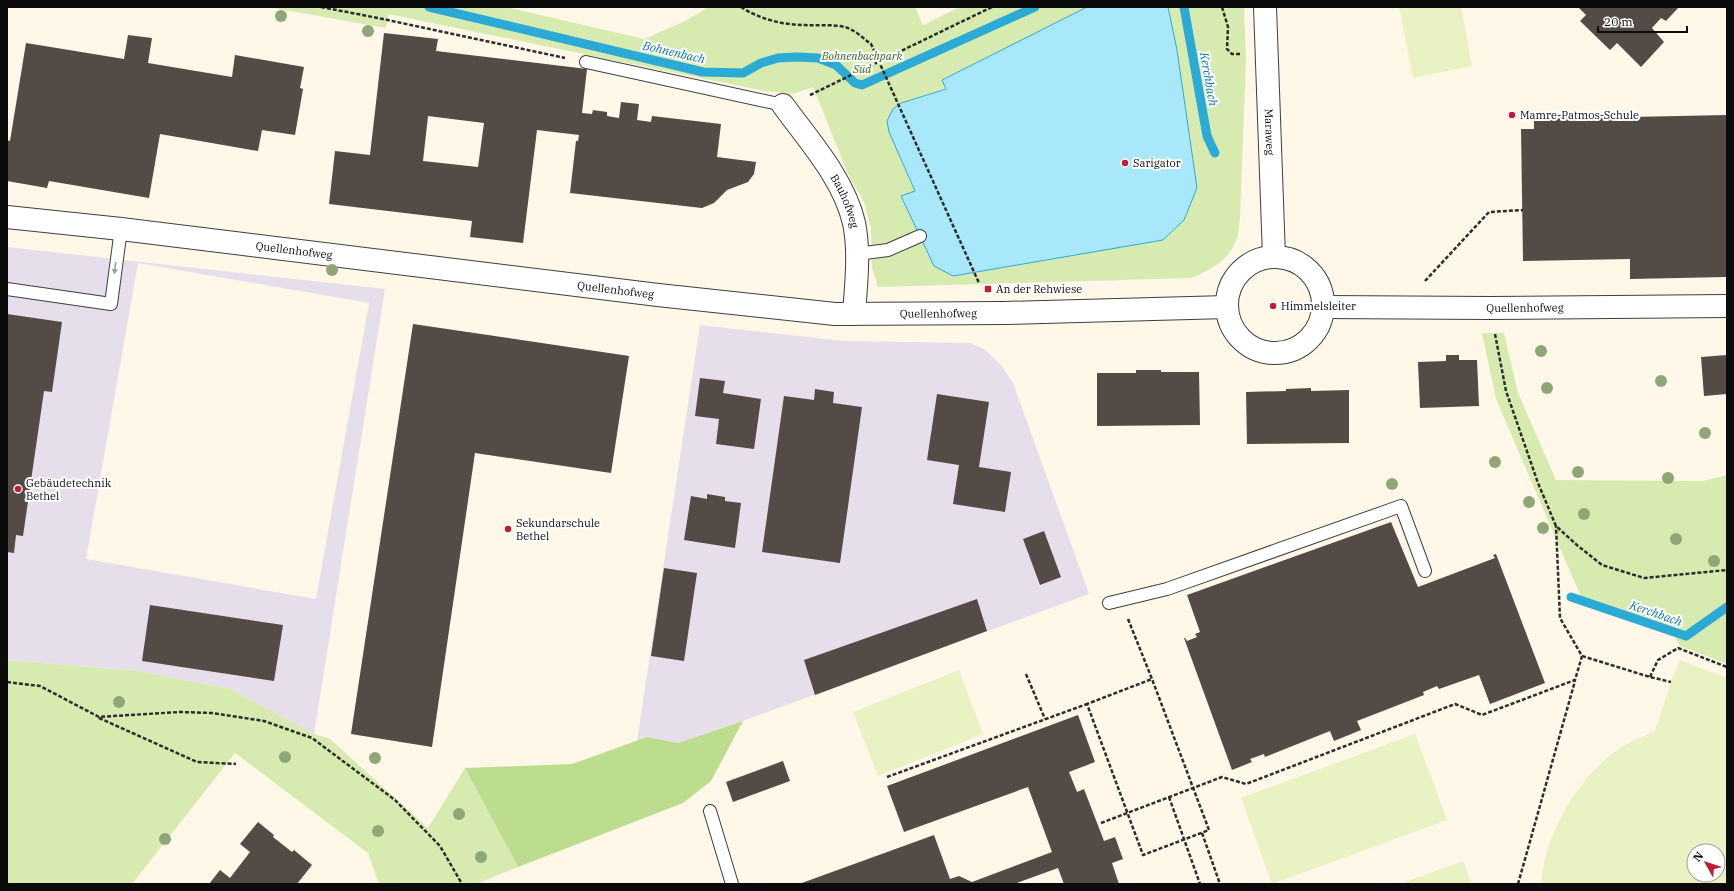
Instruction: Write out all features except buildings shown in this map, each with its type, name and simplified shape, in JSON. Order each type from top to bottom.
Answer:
[{"type":"street","name":"Maraweg","points":[[1265,7],[1268,126],[1274,257]]},
{"type":"street","name":"Bauhofweg","points":[[783,105],[838,182],[848,204],[854,224],[857,254],[854,314]]},
{"type":"street","name":"Quellenhofweg","points":[[7,217],[121,229],[658,296],[835,314],[1004,313],[1227,307]]},
{"type":"street","points":[[1274,257],[1292,260],[1302,266],[1312,274],[1322,295],[1323,307],[1320,323],[1311,337],[1299,348],[1283,353],[1267,353],[1251,347],[1239,337],[1231,323],[1227,307],[1230,291],[1237,276],[1249,266],[1263,259],[1274,257]]},
{"type":"street","name":"Quellenhofweg","points":[[1323,307],[1490,308],[1727,306]]},
{"type":"lane","points":[[586,62],[783,105]]},
{"type":"lane","points":[[7,289],[110,304],[121,229]]},
{"type":"lane","points":[[857,254],[888,250],[920,236]]},
{"type":"lane","points":[[1109,603],[1167,589],[1401,506],[1425,571]]},
{"type":"lane","points":[[710,811],[732,884]]},
{"type":"path","points":[[321,7],[383,18],[586,62]]},
{"type":"path","points":[[741,7],[749,13],[774,22],[802,26],[838,26],[848,28],[871,44],[979,283]]},
{"type":"path","points":[[783,105],[840,81],[992,7]]},
{"type":"path","points":[[1222,7],[1228,27],[1227,48],[1232,54],[1267,53]]},
{"type":"path","points":[[1400,308],[1489,212],[1523,210]]},
{"type":"path","points":[[1490,308],[1506,391],[1538,483],[1556,526],[1560,618],[1582,656],[1650,678],[1671,682]]},
{"type":"path","points":[[1556,526],[1602,565],[1644,578],[1727,570]]},
{"type":"path","points":[[1087,704],[1143,855],[1209,830],[1127,615]]},
{"type":"path","points":[[1650,678],[1658,660],[1678,648],[1727,667]]},
{"type":"path","points":[[1518,884],[1582,656]]},
{"type":"path","points":[[1026,674],[1045,719]]},
{"type":"path","points":[[887,777],[1152,679]]},
{"type":"path","points":[[1101,822],[1222,777],[1246,784],[1455,704],[1482,715],[1575,680]]},
{"type":"path","points":[[7,682],[40,686],[99,717],[197,762],[236,764]]},
{"type":"path","points":[[99,717],[179,712],[212,712],[264,721],[312,738],[395,800],[440,846],[462,884]]},
{"type":"path","points":[[1169,797],[1200,884]]},
{"type":"path","points":[[1202,833],[1220,884]]},
{"type":"shaded area","points":[[7,247],[385,289],[314,734],[231,689],[139,671],[7,660]],"holes":[[[138,263],[369,303],[316,599],[86,559]]]},
{"type":"shaded area","points":[[700,325],[843,341],[970,343],[984,349],[1001,365],[1013,383],[1089,594],[743,721],[678,743],[647,737],[637,741]]},
{"type":"green space","name":"Bohnenbachpark Süd","points":[[268,7],[506,7],[644,39],[685,21],[709,7],[915,7],[923,25],[960,7],[1087,7],[943,80],[946,88],[901,103],[889,132],[915,192],[901,197],[953,276],[1163,240],[1184,220],[1197,188],[1177,50],[1168,7],[1244,7],[1246,59],[1240,218],[1238,235],[1229,254],[1218,264],[1191,278],[878,287],[872,268],[871,228],[864,202],[848,174],[813,87],[793,94],[764,91],[388,14],[386,28]]},
{"type":"green space","points":[[1399,7],[1461,7],[1472,66],[1413,78]]},
{"type":"green space","points":[[1482,333],[1504,333],[1518,393],[1556,480],[1702,481],[1727,475],[1727,664],[1680,646],[1671,631],[1581,597],[1496,399]]},
{"type":"green space","points":[[7,660],[139,671],[231,689],[314,734],[330,739],[428,828],[465,768],[518,867],[476,884],[379,884],[368,853],[235,753],[132,884],[7,884]]},
{"type":"green space","points":[[1680,660],[1727,678],[1727,884],[1541,884],[1544,864],[1558,824],[1568,804],[1581,786],[1610,755],[1627,744],[1655,731]]},
{"type":"green space","points":[[959,670],[983,734],[878,776],[853,712]]},
{"type":"green space","points":[[743,721],[711,781],[683,803],[518,867],[465,768],[572,764],[647,737],[678,743]]},
{"type":"green space","points":[[1415,734],[1447,820],[1272,884],[1241,798]]},
{"type":"green space","points":[[1463,861],[1472,884],[1400,884]]},
{"type":"water","points":[[1087,7],[1168,7],[1177,50],[1197,188],[1184,220],[1163,240],[953,276],[934,266],[901,196],[915,191],[889,132],[887,121],[893,109],[901,103],[946,89],[942,80]]},
{"type":"waterway","name":"Bohnenbach","points":[[429,7],[703,72],[743,73],[761,63],[778,58],[818,58],[836,65],[855,83],[862,85],[1035,7]]},
{"type":"waterway","name":"Kerchbach","points":[[1184,7],[1207,136],[1215,153]]},
{"type":"waterway","name":"Kerchbach","points":[[1571,597],[1686,636],[1727,607]]},
{"type":"place","name":"Mamre-Patmos-Schule","points":[[1512,115]]},
{"type":"place","name":"Sarigator","points":[[1125,163]]},
{"type":"place","name":"An der Rehwiese","points":[[988,289]]},
{"type":"place","name":"Himmelsleiter","points":[[1273,306]]},
{"type":"place","name":"Gebäudetechnik Bethel","points":[[18,489]]},
{"type":"place","name":"Sekundarschule Bethel","points":[[508,529]]}]
